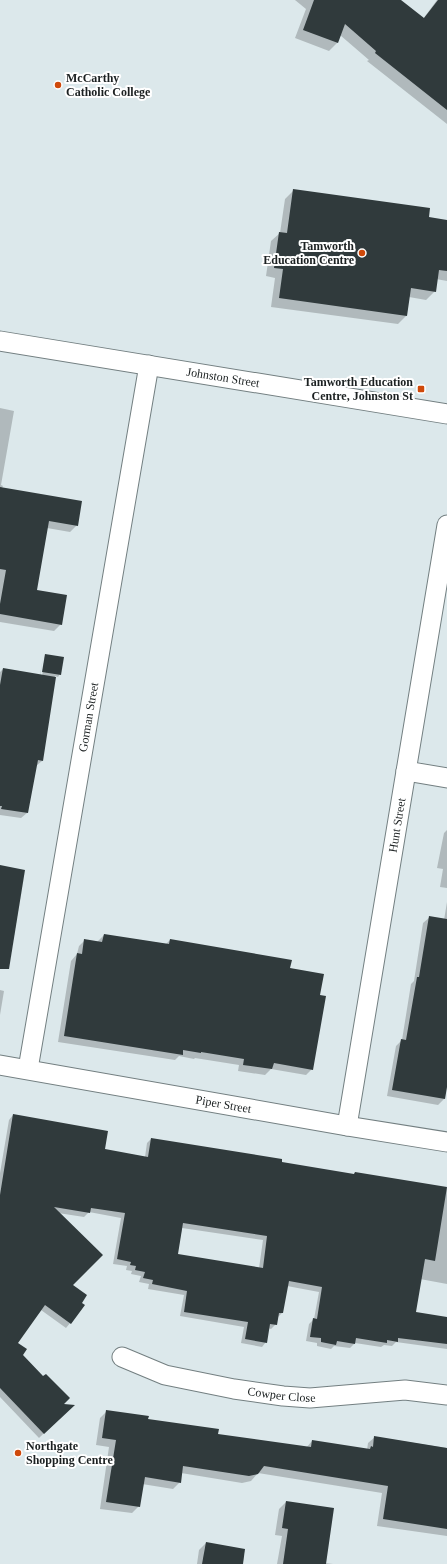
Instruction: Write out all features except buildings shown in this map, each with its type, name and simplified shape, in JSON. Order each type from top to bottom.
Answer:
[{"type":"street","name":"Johnston Street","points":[[0,341],[447,414]]},
{"type":"street","name":"Gorman Street","points":[[28,1069],[149,365]]},
{"type":"street","name":"Hunt Street","points":[[346,1126],[447,525]]},
{"type":"street","points":[[406,771],[447,778]]},
{"type":"street","name":"Piper Street","points":[[0,1065],[346,1126],[447,1142]]},
{"type":"street","name":"Cowper Close","points":[[122,1357],[165,1375],[234,1389],[283,1396],[310,1398],[405,1390],[447,1395]]},
{"type":"place","name":"McCarthy Catholic College","points":[[58,85]]},
{"type":"place","name":"Tamworth Education Centre","points":[[362,253]]},
{"type":"place","name":"Tamworth Education Centre, Johnston St","points":[[421,389]]},
{"type":"place","name":"Northgate Shopping Centre","points":[[18,1453]]}]
